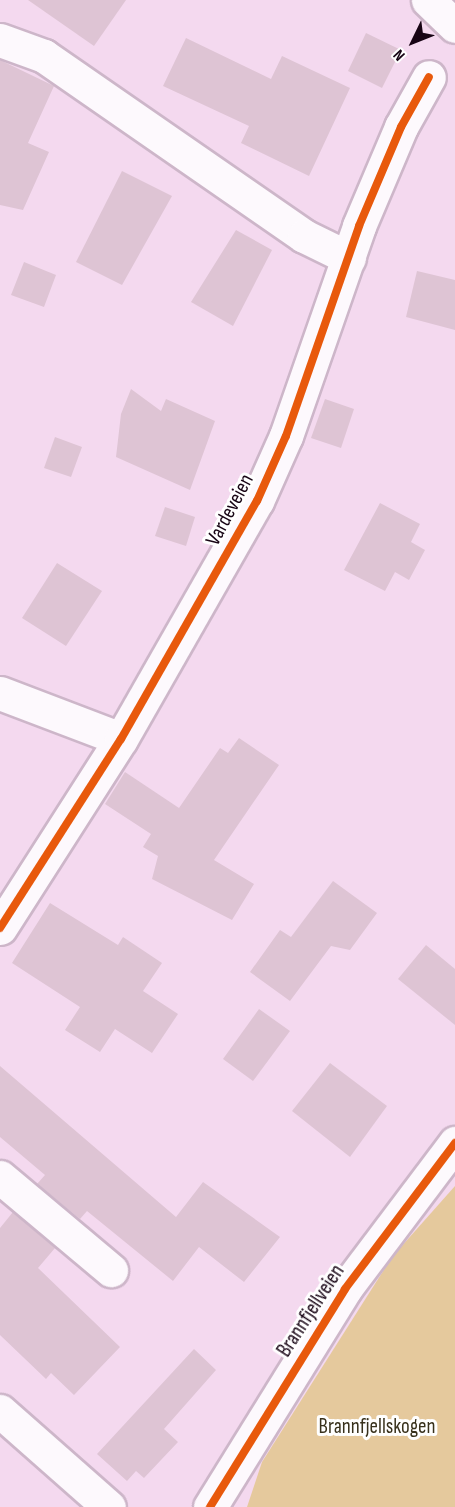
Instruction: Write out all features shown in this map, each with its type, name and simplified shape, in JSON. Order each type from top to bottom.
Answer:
[{"type":"street","points":[[428,0],[455,26]]},
{"type":"street","points":[[0,40],[44,56],[304,236],[349,258]]},
{"type":"street","name":"Vardeveien","points":[[0,928],[121,739],[257,501],[286,436],[349,258],[401,128],[429,77]]},
{"type":"street","points":[[0,693],[121,739]]},
{"type":"street","name":"Brannfjellveien","points":[[210,1507],[345,1289],[455,1143]]},
{"type":"street","points":[[0,1177],[111,1270]]},
{"type":"street","points":[[0,1411],[109,1507]]},
{"type":"green space","name":"Brannfjellskogen","points":[[455,1186],[455,1507],[247,1507],[262,1462],[392,1257]]},
{"type":"building","points":[[28,0],[126,0],[94,46]]},
{"type":"building","points":[[366,33],[401,50],[382,88],[348,71]]},
{"type":"building","points":[[186,38],[271,79],[282,56],[350,88],[309,176],[241,143],[249,126],[163,86]]},
{"type":"building","points":[[0,60],[54,86],[28,143],[49,152],[23,210],[0,205]]},
{"type":"building","points":[[122,171],[172,196],[122,285],[76,262]]},
{"type":"building","points":[[236,230],[272,250],[233,326],[191,302]]},
{"type":"building","points":[[24,262],[56,275],[44,307],[11,295]]},
{"type":"building","points":[[417,271],[455,280],[455,330],[406,317]]},
{"type":"building","points":[[131,389],[161,411],[166,399],[215,421],[190,490],[116,457],[121,414]]},
{"type":"building","points":[[325,399],[354,409],[341,448],[311,438]]},
{"type":"building","points":[[55,437],[82,447],[71,477],[44,468]]},
{"type":"building","points":[[380,503],[420,524],[411,542],[425,550],[409,580],[395,572],[385,591],[344,570]]},
{"type":"building","points":[[165,507],[195,517],[186,546],[155,536]]},
{"type":"building","points":[[57,563],[102,591],[66,646],[22,618]]},
{"type":"building","points":[[239,738],[279,765],[214,860],[254,884],[232,920],[152,879],[158,856],[143,847],[151,834],[105,804],[125,772],[179,808],[220,748],[228,753]]},
{"type":"building","points":[[333,881],[377,913],[350,950],[331,946],[290,1001],[250,972],[280,930],[291,937]]},
{"type":"building","points":[[50,903],[118,945],[123,937],[162,963],[143,991],[178,1014],[152,1053],[115,1029],[100,1052],[65,1030],[80,1007],[12,963]]},
{"type":"building","points":[[426,945],[455,969],[455,1025],[398,979]]},
{"type":"building","points":[[259,1009],[290,1031],[253,1081],[223,1059]]},
{"type":"building","points":[[330,1063],[387,1106],[350,1157],[292,1111]]},
{"type":"building","points":[[0,1066],[176,1217],[203,1182],[280,1237],[244,1282],[199,1247],[173,1281],[87,1211],[80,1219],[37,1184],[45,1175],[0,1137]]},
{"type":"building","points":[[13,1212],[55,1248],[38,1268],[120,1347],[74,1395],[51,1373],[46,1379],[0,1335],[0,1228]]},
{"type":"building","points":[[194,1349],[216,1370],[164,1429],[178,1442],[144,1478],[136,1471],[127,1481],[97,1454]]},
{"type":"cycle path","points":[[0,928],[121,739],[257,501],[286,436],[359,226],[401,127],[429,77]]},
{"type":"cycle path","points":[[210,1507],[345,1289],[455,1143]]}]
